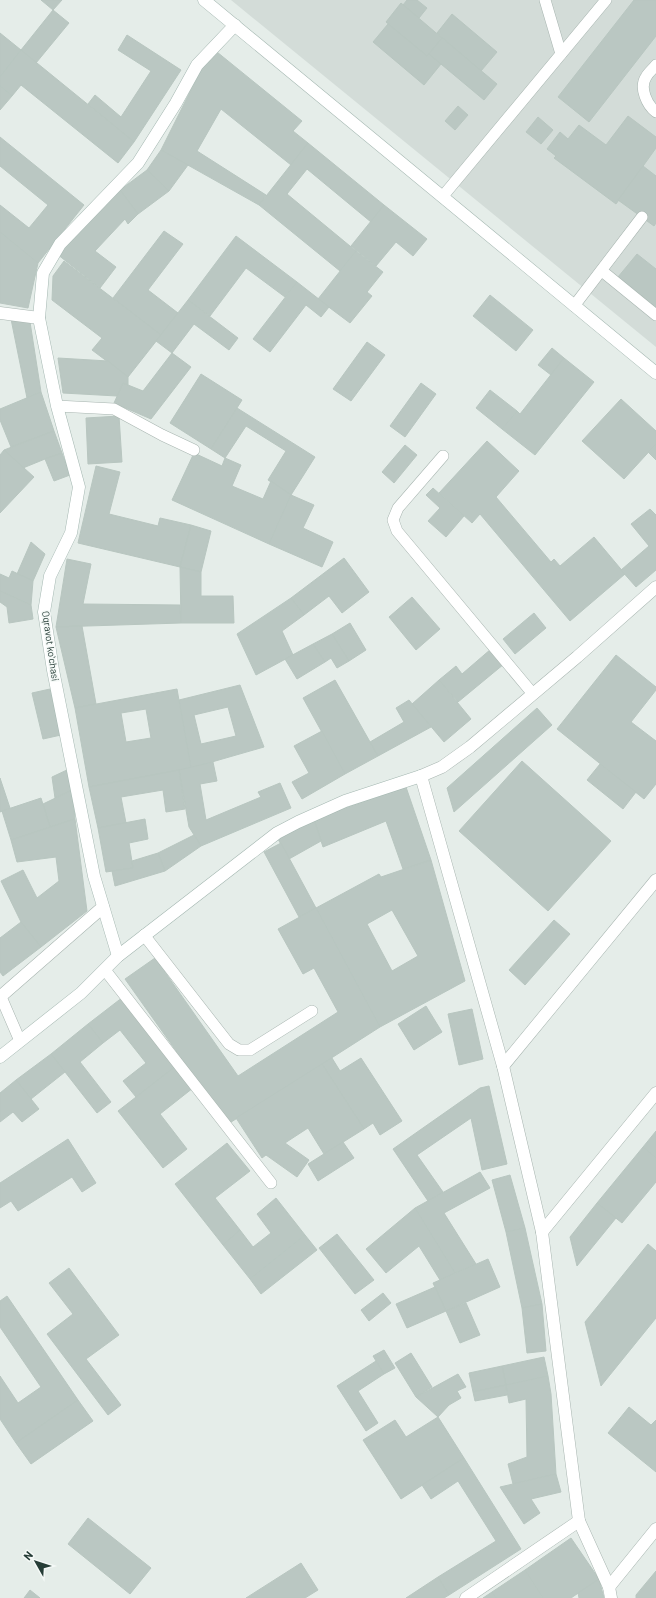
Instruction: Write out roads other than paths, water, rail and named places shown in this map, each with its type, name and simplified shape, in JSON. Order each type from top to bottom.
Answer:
[{"type":"street","points":[[204,0],[656,373]]},
{"type":"street","name":"Oqravot koʻchasi","points":[[118,956],[94,876],[53,670],[44,612],[50,576],[71,533],[79,487],[57,406],[40,318],[43,273],[60,244],[138,163],[197,65],[235,25]]},
{"type":"street","points":[[0,313],[40,318]]},
{"type":"street","points":[[0,1057],[81,993],[118,956],[144,935],[282,830],[345,801],[421,776],[442,767],[470,747],[534,694],[656,587]]},
{"type":"street","points":[[421,776],[503,1066],[542,1232],[579,1520],[610,1592]]},
{"type":"street","points":[[503,1066],[656,880]]},
{"type":"street","points":[[0,997],[103,907]]},
{"type":"street","points":[[542,1232],[656,1093]]},
{"type":"street","points":[[466,1598],[579,1520]]},
{"type":"street","points":[[610,1592],[656,1529]]},
{"type":"lane","points":[[545,0],[561,54]]},
{"type":"lane","points":[[443,196],[606,0]]},
{"type":"lane","points":[[656,65],[645,78],[643,89],[647,101],[656,112]]},
{"type":"lane","points":[[574,306],[642,217]]},
{"type":"lane","points":[[602,271],[656,315]]},
{"type":"lane","points":[[57,406],[114,409],[162,435],[194,450]]},
{"type":"lane","points":[[443,456],[398,508],[393,520],[397,530],[534,694]]},
{"type":"lane","points":[[144,935],[228,1044],[239,1050],[250,1050],[312,1011]]},
{"type":"lane","points":[[105,970],[271,1183]]},
{"type":"lane","points":[[0,997],[20,1041]]}]
